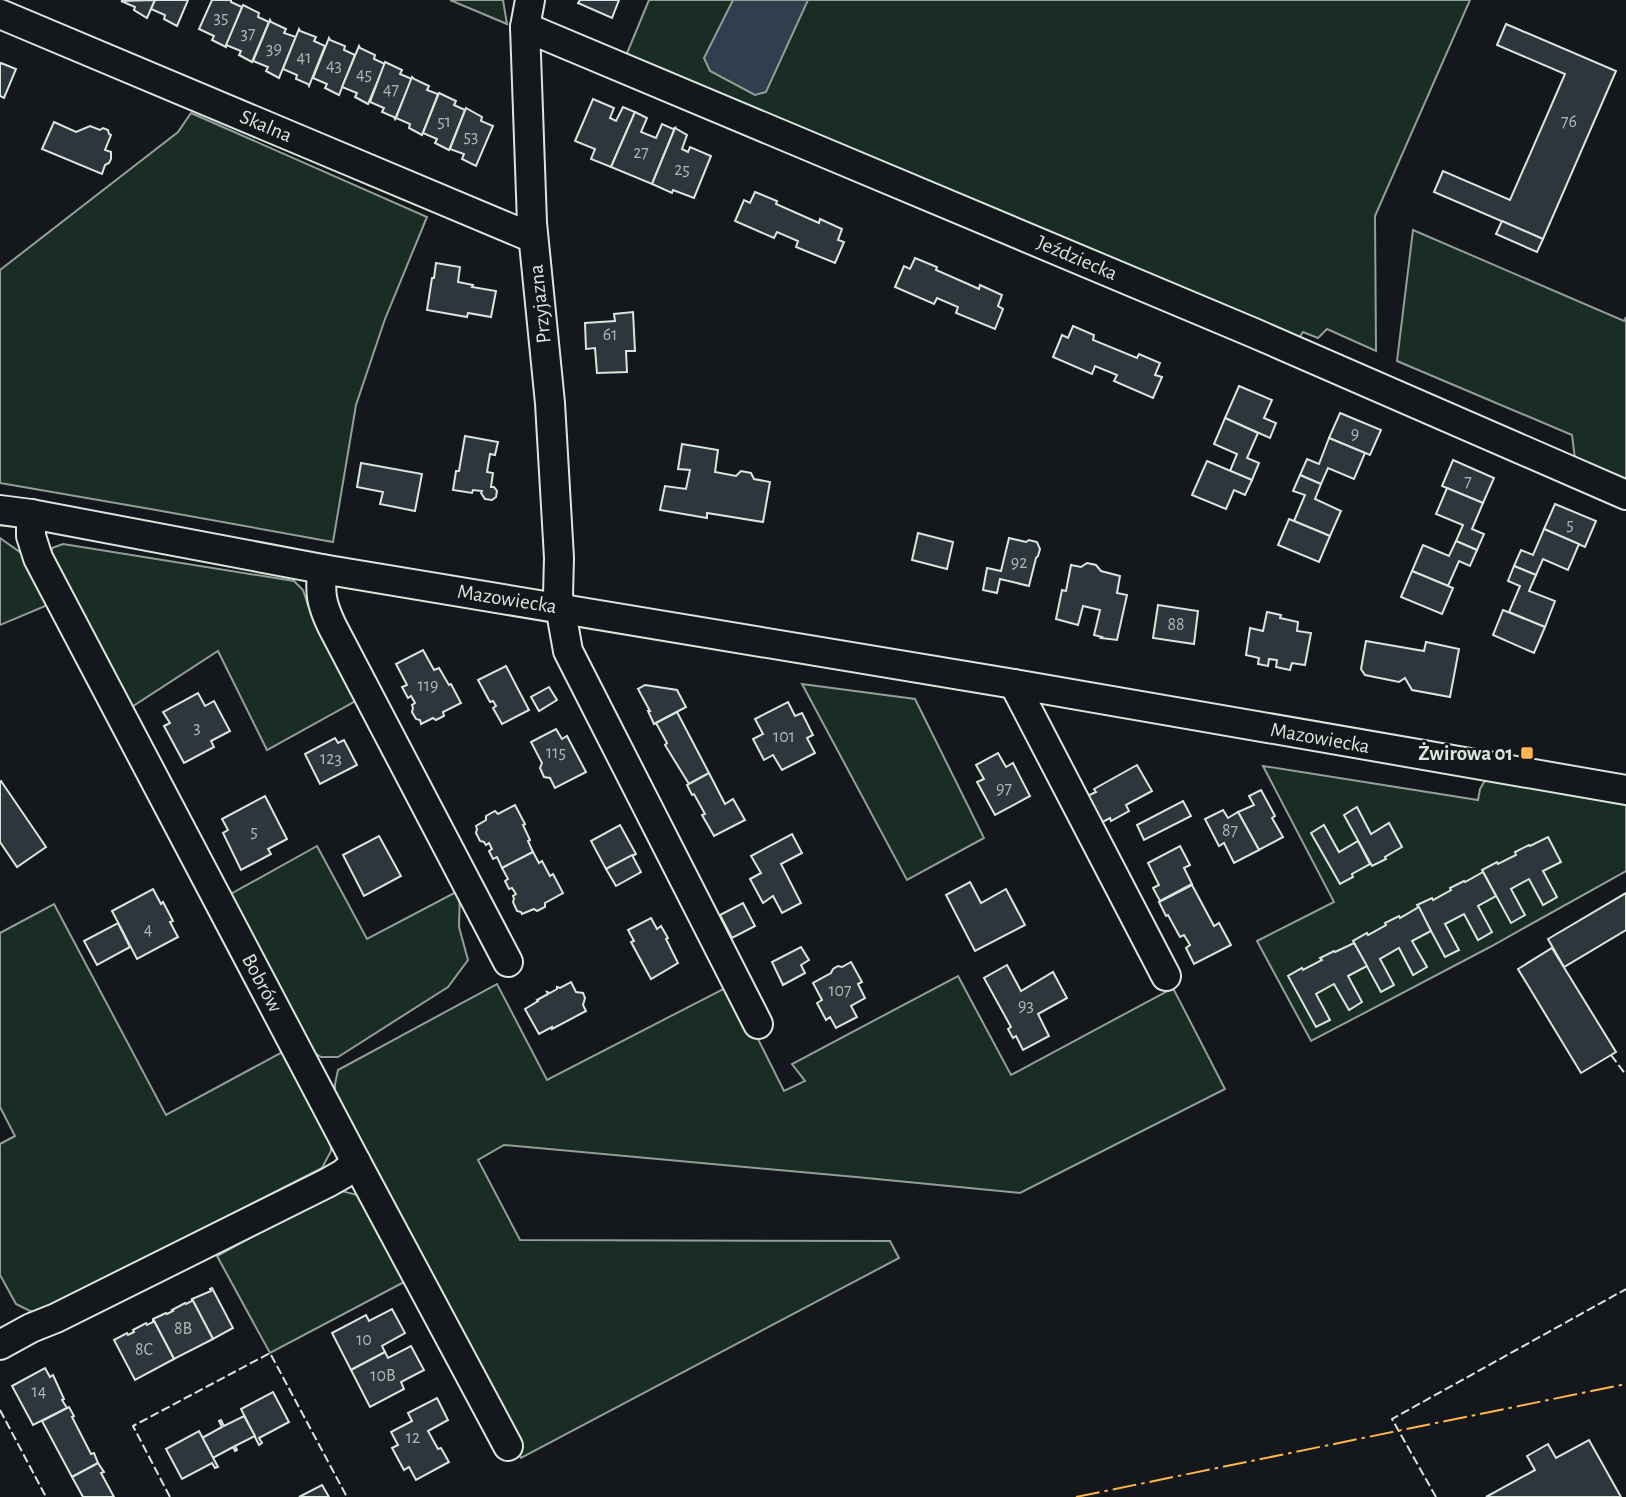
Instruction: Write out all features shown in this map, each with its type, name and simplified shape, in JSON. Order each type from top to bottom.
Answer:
[{"type":"street","name":"Przyjazna","points":[[528,13],[533,238],[550,403],[559,558],[559,608],[568,651],[758,1024]]},
{"type":"street","name":"Jeździecka","points":[[528,13],[1626,495]]},
{"type":"street","name":"Skalna","points":[[0,14],[533,238]]},
{"type":"street","name":"Mazowiecka","points":[[0,510],[322,569],[1014,684],[1626,790]]},
{"type":"street","name":"Bobrów","points":[[30,514],[31,536],[38,558],[508,1447]]},
{"type":"street","points":[[322,569],[320,592],[332,626],[508,962]]},
{"type":"street","points":[[1014,684],[1166,976]]},
{"type":"street","points":[[0,1345],[327,1184],[356,1162]]},
{"type":"green space","points":[[450,0],[503,0],[507,24]]},
{"type":"green space","points":[[649,0],[1470,0],[1375,216],[1376,351],[1327,329],[1318,338],[1303,332],[1297,341],[625,58]]},
{"type":"green space","points":[[191,113],[427,217],[385,319],[356,405],[333,542],[0,483],[0,270],[178,132]]},
{"type":"green space","points":[[1413,230],[1624,321],[1626,317],[1626,481],[1575,459],[1572,435],[1397,361]]},
{"type":"green space","points":[[0,538],[24,555],[50,604],[0,625]]},
{"type":"green space","points":[[63,544],[294,581],[303,590],[308,605],[359,699],[267,750],[218,651],[130,708],[51,560],[52,548]]},
{"type":"green space","points":[[802,684],[915,699],[984,838],[907,880]]},
{"type":"green space","points":[[1263,766],[1478,800],[1484,782],[1493,778],[1626,803],[1626,871],[1490,947],[1311,1041],[1257,941],[1334,902]]},
{"type":"green space","points":[[317,846],[367,939],[460,890],[459,927],[468,960],[448,987],[338,1057],[321,1057],[307,1048],[229,895]]},
{"type":"green space","points":[[54,904],[166,1115],[286,1050],[331,1136],[331,1151],[322,1168],[39,1312],[16,1304],[0,1275],[0,1144],[15,1136],[0,1107],[0,933]]},
{"type":"green space","points":[[958,976],[1011,1075],[1173,988],[1225,1089],[1020,1193],[504,1145],[478,1160],[520,1240],[890,1241],[899,1258],[521,1458],[335,1104],[338,1070],[497,984],[547,1080],[731,985],[784,1091],[805,1081],[792,1064]]},
{"type":"green space","points":[[338,1190],[361,1196],[406,1281],[270,1353],[217,1256]]},
{"type":"water","points":[[733,0],[808,0],[766,92],[755,95],[710,71],[704,58]]},
{"type":"building","points":[[155,0],[147,18],[134,10],[135,7],[121,1]]},
{"type":"building","points":[[155,0],[188,0],[177,26],[164,19],[165,15],[151,9]]},
{"type":"building","points":[[212,0],[231,0],[242,7],[226,47],[212,40],[214,36],[199,29]]},
{"type":"building","points":[[580,0],[619,0],[612,18],[578,3]]},
{"type":"building","points":[[243,5],[269,22],[252,62],[239,55],[241,51],[226,45]]},
{"type":"building","points":[[270,20],[286,29],[284,33],[296,37],[279,78],[266,71],[268,67],[253,61]]},
{"type":"building","points":[[1506,24],[1616,71],[1543,239],[1434,192],[1443,171],[1510,200],[1565,74],[1497,45]]},
{"type":"building","points":[[299,29],[316,37],[314,41],[325,46],[309,86],[296,79],[297,75],[283,69]]},
{"type":"building","points":[[329,38],[355,55],[339,95],[325,88],[327,84],[313,78]]},
{"type":"building","points":[[359,46],[375,55],[374,59],[385,64],[368,104],[355,97],[357,93],[342,87]]},
{"type":"building","points":[[385,62],[402,70],[400,74],[412,79],[395,119],[382,112],[384,108],[370,102]]},
{"type":"building","points":[[1,63],[16,69],[4,98],[0,96]]},
{"type":"building","points":[[412,77],[429,86],[427,90],[438,94],[422,135],[409,128],[410,124],[396,118]]},
{"type":"building","points":[[439,93],[456,101],[454,105],[465,110],[449,150],[435,143],[437,139],[423,133]]},
{"type":"building","points":[[593,99],[614,108],[610,118],[616,121],[623,107],[635,112],[611,167],[591,159],[595,149],[575,141]]},
{"type":"building","points":[[466,108],[482,117],[481,121],[493,126],[476,166],[462,159],[464,154],[450,149]]},
{"type":"building","points":[[635,112],[647,118],[641,132],[656,138],[662,124],[675,128],[652,184],[611,167]]},
{"type":"building","points":[[54,122],[76,132],[90,126],[108,130],[111,135],[105,150],[111,152],[111,159],[102,174],[42,149]]},
{"type":"building","points":[[675,128],[687,135],[682,149],[688,152],[690,147],[711,156],[694,198],[673,190],[672,193],[652,184]]},
{"type":"building","points":[[755,192],[819,223],[820,219],[842,229],[838,240],[844,242],[835,263],[796,247],[798,241],[777,232],[774,238],[735,221],[744,200],[750,203]]},
{"type":"building","points":[[1502,221],[1543,239],[1537,252],[1496,234]]},
{"type":"building","points":[[915,258],[979,289],[980,285],[1002,295],[998,306],[1003,309],[995,329],[956,313],[958,307],[937,298],[934,304],[895,287],[904,266],[910,269]]},
{"type":"building","points":[[436,263],[460,267],[458,282],[496,291],[491,317],[468,313],[467,317],[427,310]]},
{"type":"building","points":[[633,312],[635,351],[626,351],[627,372],[597,373],[595,348],[586,349],[585,323],[615,321],[614,314]]},
{"type":"building","points":[[1073,326],[1094,335],[1093,340],[1137,358],[1139,354],[1160,363],[1155,375],[1162,377],[1153,398],[1114,381],[1117,375],[1095,366],[1092,374],[1053,357],[1062,335],[1068,338]]},
{"type":"building","points":[[1239,386],[1272,400],[1264,418],[1276,423],[1270,438],[1225,418]]},
{"type":"building","points":[[1340,413],[1381,430],[1370,455],[1329,438]]},
{"type":"building","points":[[1225,418],[1258,433],[1247,458],[1259,463],[1252,480],[1230,471],[1237,454],[1214,444]]},
{"type":"building","points":[[465,436],[498,442],[495,455],[490,454],[487,472],[493,473],[491,487],[497,491],[492,500],[485,499],[482,491],[473,490],[472,493],[453,490]]},
{"type":"building","points":[[1329,438],[1365,453],[1354,479],[1328,468],[1321,484],[1300,475],[1307,459],[1319,464]]},
{"type":"building","points":[[682,444],[718,450],[715,472],[736,476],[741,471],[751,473],[754,479],[770,482],[763,522],[707,513],[707,518],[660,510],[665,486],[686,489],[690,470],[678,469]]},
{"type":"building","points":[[1453,460],[1494,478],[1483,503],[1442,486]]},
{"type":"building","points":[[1207,461],[1252,480],[1245,495],[1234,490],[1226,509],[1192,495]]},
{"type":"building","points":[[361,463],[422,474],[415,511],[380,504],[383,492],[357,487]]},
{"type":"building","points":[[1300,475],[1321,484],[1315,499],[1341,511],[1330,536],[1294,521],[1305,495],[1293,491]]},
{"type":"building","points":[[1447,488],[1483,503],[1472,529],[1484,534],[1477,550],[1456,541],[1463,525],[1436,514]]},
{"type":"building","points":[[1555,504],[1596,521],[1585,547],[1544,529]]},
{"type":"building","points":[[1289,519],[1330,536],[1319,562],[1278,545]]},
{"type":"building","points":[[1544,529],[1579,544],[1568,570],[1543,559],[1536,575],[1514,566],[1521,550],[1533,555]]},
{"type":"building","points":[[918,533],[953,542],[947,569],[912,560]]},
{"type":"building","points":[[1009,538],[1037,542],[1040,549],[1029,586],[1000,579],[997,593],[983,590],[987,568],[1001,571]]},
{"type":"building","points":[[1456,541],[1477,550],[1470,566],[1459,561],[1448,586],[1412,571],[1423,545],[1449,556]]},
{"type":"building","points":[[1087,563],[1096,565],[1101,571],[1120,576],[1117,593],[1127,595],[1117,640],[1094,635],[1100,610],[1083,606],[1078,625],[1056,619],[1062,590],[1066,591],[1071,565],[1081,567]]},
{"type":"building","points":[[1514,566],[1536,575],[1529,591],[1555,601],[1545,627],[1509,612],[1520,586],[1508,581]]},
{"type":"building","points":[[1412,571],[1453,588],[1442,614],[1401,597]]},
{"type":"building","points":[[1158,605],[1198,611],[1194,644],[1153,638]]},
{"type":"building","points":[[1503,610],[1545,627],[1534,653],[1493,635]]},
{"type":"building","points":[[1267,612],[1298,622],[1297,631],[1311,633],[1305,665],[1292,663],[1290,670],[1276,667],[1277,660],[1269,659],[1268,666],[1258,664],[1259,658],[1246,655],[1250,628],[1263,631]]},
{"type":"building","points":[[1366,641],[1424,651],[1426,642],[1459,649],[1450,697],[1412,690],[1405,678],[1399,682],[1365,675],[1361,669]]},
{"type":"building","points":[[423,650],[434,670],[439,668],[449,685],[451,684],[461,703],[443,712],[444,716],[421,724],[412,712],[412,705],[415,703],[411,696],[408,698],[402,687],[407,685],[396,664]]},
{"type":"building","points":[[506,666],[529,710],[502,724],[493,708],[496,706],[493,701],[490,702],[478,680]]},
{"type":"building","points":[[645,685],[677,690],[686,707],[654,724],[638,689]]},
{"type":"building","points":[[549,687],[557,700],[539,711],[531,697]]},
{"type":"building","points":[[198,693],[205,706],[214,701],[230,731],[211,741],[214,747],[184,763],[164,726],[170,723],[163,712]]},
{"type":"building","points":[[788,702],[795,716],[802,713],[813,735],[807,738],[815,753],[782,770],[773,755],[764,760],[753,739],[763,734],[755,719]]},
{"type":"building","points":[[677,712],[709,773],[689,784],[665,745],[667,743],[656,723]]},
{"type":"building","points":[[556,729],[562,739],[567,736],[586,772],[555,788],[550,778],[544,777],[540,768],[542,763],[531,742]]},
{"type":"building","points":[[335,738],[338,743],[344,740],[357,765],[320,784],[305,754]]},
{"type":"building","points":[[998,753],[1006,767],[1013,763],[1030,796],[995,815],[977,782],[984,779],[976,765]]},
{"type":"building","points":[[1137,765],[1152,791],[1126,805],[1129,811],[1099,824],[1085,797]]},
{"type":"building","points":[[709,773],[725,804],[733,799],[745,820],[714,836],[702,815],[705,814],[687,785]]},
{"type":"building","points":[[1,781],[46,847],[17,867],[0,842]]},
{"type":"building","points":[[1261,790],[1283,837],[1259,850],[1238,812],[1254,805],[1249,796]]},
{"type":"building","points":[[265,796],[287,839],[268,849],[271,854],[241,870],[223,833],[228,830],[222,819]]},
{"type":"building","points":[[1183,801],[1191,816],[1144,840],[1137,825]]},
{"type":"building","points":[[515,805],[525,824],[523,825],[533,852],[502,868],[497,857],[493,859],[489,843],[486,845],[480,841],[476,826],[495,811],[498,814]]},
{"type":"building","points":[[1357,807],[1371,834],[1389,823],[1402,847],[1372,866],[1344,815]]},
{"type":"building","points":[[1223,810],[1228,818],[1238,812],[1259,850],[1234,863],[1224,843],[1219,846],[1205,819]]},
{"type":"building","points":[[620,825],[636,854],[606,869],[591,841]]},
{"type":"building","points":[[1324,825],[1339,852],[1358,841],[1370,864],[1340,884],[1311,833]]},
{"type":"building","points":[[792,834],[802,853],[781,864],[801,903],[782,913],[773,896],[763,903],[750,879],[761,873],[751,856]]},
{"type":"building","points":[[379,836],[401,876],[364,896],[343,855]]},
{"type":"building","points":[[1548,837],[1561,862],[1543,871],[1557,897],[1543,905],[1529,879],[1511,889],[1525,915],[1511,923],[1482,870]]},
{"type":"building","points":[[1180,846],[1190,865],[1184,868],[1192,884],[1160,901],[1153,888],[1159,885],[1148,863]]},
{"type":"building","points":[[533,852],[539,863],[542,861],[550,876],[553,874],[563,893],[545,903],[545,907],[522,914],[517,911],[513,902],[513,896],[516,894],[512,888],[509,889],[505,881],[508,879],[502,868]]},
{"type":"building","points":[[632,855],[641,872],[616,886],[606,869]]},
{"type":"building","points":[[1483,872],[1496,896],[1478,906],[1492,932],[1478,940],[1464,914],[1445,924],[1459,950],[1445,957],[1417,905],[1432,898],[1433,900],[1451,890],[1450,888]]},
{"type":"building","points":[[970,882],[981,903],[1006,889],[1025,925],[975,951],[946,895]]},
{"type":"building","points":[[1192,885],[1214,926],[1219,923],[1231,945],[1194,964],[1186,948],[1190,945],[1184,935],[1180,937],[1159,902]]},
{"type":"building","points":[[153,889],[173,921],[170,922],[178,937],[137,959],[112,911]]},
{"type":"building","points":[[1626,893],[1626,930],[1564,967],[1548,939]]},
{"type":"building","points":[[743,903],[755,926],[732,938],[720,915]]},
{"type":"building","points":[[1419,907],[1431,931],[1412,941],[1427,967],[1413,975],[1399,948],[1380,959],[1394,985],[1381,992],[1353,941]]},
{"type":"building","points":[[651,918],[657,929],[661,926],[678,963],[651,979],[631,942],[634,941],[628,930]]},
{"type":"building","points":[[118,923],[130,947],[97,965],[84,941]]},
{"type":"building","points":[[1354,943],[1367,966],[1348,976],[1362,1002],[1349,1010],[1334,984],[1316,994],[1330,1020],[1316,1027],[1288,976]]},
{"type":"building","points":[[801,947],[809,960],[801,965],[805,973],[783,985],[772,962]]},
{"type":"building","points":[[1552,948],[1616,1052],[1581,1073],[1518,969]]},
{"type":"building","points":[[851,962],[862,982],[858,984],[865,998],[851,1006],[857,1017],[836,1028],[830,1017],[826,1020],[817,1003],[822,1000],[813,983],[838,966],[842,967]]},
{"type":"building","points":[[1007,965],[1021,991],[1053,972],[1067,998],[1038,1014],[1049,1036],[1023,1050],[1016,1036],[1013,1038],[1008,1029],[1011,1027],[984,978]]},
{"type":"building","points":[[571,982],[576,992],[583,993],[586,1011],[539,1034],[525,1009],[548,994],[547,992]]},
{"type":"building","points":[[212,1288],[233,1328],[213,1339],[192,1299],[211,1291]]},
{"type":"building","points":[[192,1299],[213,1339],[174,1359],[153,1319]]},
{"type":"building","points":[[392,1309],[405,1333],[382,1346],[385,1352],[351,1370],[332,1333],[366,1315],[369,1321]]},
{"type":"building","points":[[153,1319],[174,1359],[135,1380],[114,1340],[153,1322]]},
{"type":"building","points":[[411,1346],[424,1370],[401,1382],[404,1389],[370,1407],[351,1370],[385,1352],[388,1358]]},
{"type":"building","points":[[45,1368],[50,1377],[53,1375],[67,1408],[33,1425],[12,1386]]},
{"type":"building","points":[[273,1392],[289,1422],[259,1438],[262,1443],[259,1445],[241,1409]]},
{"type":"building","points":[[437,1398],[448,1420],[428,1431],[449,1462],[416,1480],[409,1467],[404,1470],[392,1448],[398,1445],[391,1432],[412,1421],[408,1413]]},
{"type":"building","points":[[69,1407],[98,1463],[72,1477],[42,1421]]},
{"type":"building","points":[[244,1416],[255,1436],[235,1446],[237,1450],[233,1447],[213,1458],[202,1438],[222,1427],[219,1421],[221,1420],[224,1426]]},
{"type":"building","points":[[199,1431],[218,1467],[215,1468],[212,1463],[182,1479],[166,1449]]},
{"type":"building","points":[[1589,1440],[1621,1497],[1486,1497],[1535,1470],[1527,1456],[1548,1444],[1556,1458]]},
{"type":"building","points":[[98,1463],[114,1497],[83,1497],[72,1477]]},
{"type":"building","points":[[322,1485],[329,1497],[299,1497]]},
{"type":"fence","points":[[1611,1055],[1626,1075]]},
{"type":"fence","points":[[1436,1497],[1392,1419],[1626,1289]]},
{"type":"fence","points":[[170,1497],[133,1426],[270,1353],[347,1497]]},
{"type":"fence","points":[[0,1410],[46,1497]]},
{"type":"power","points":[[1076,1497],[1626,1384]]},
{"type":"place","name":"Żwirowa 01","points":[[1527,753]]}]
